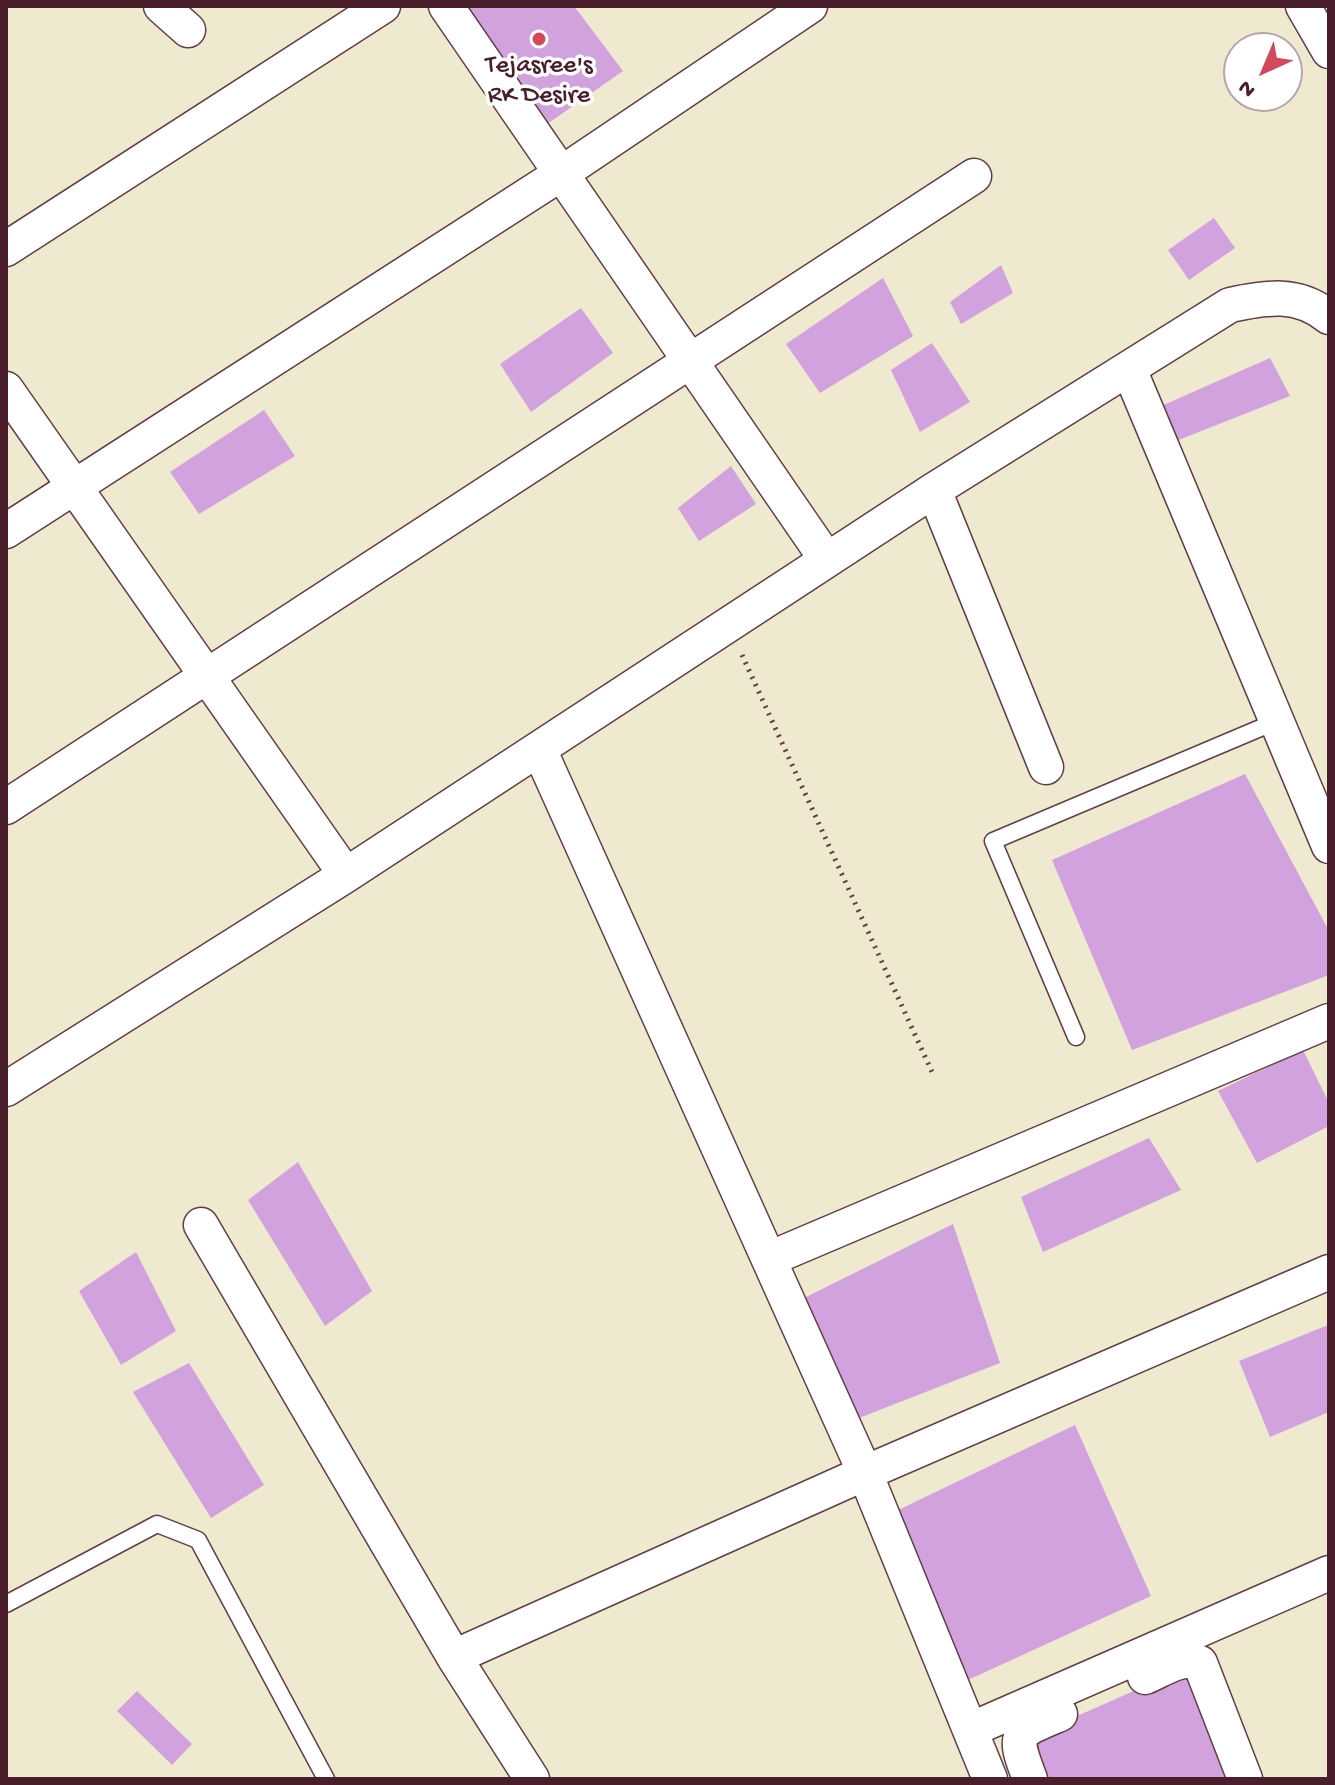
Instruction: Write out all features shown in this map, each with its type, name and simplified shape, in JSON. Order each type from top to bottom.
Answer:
[{"type":"street","points":[[161,6],[188,30]]},
{"type":"street","points":[[6,249],[383,6]]},
{"type":"street","points":[[446,6],[827,560]]},
{"type":"street","points":[[6,531],[562,173],[810,6]]},
{"type":"street","points":[[1303,6],[1329,51]]},
{"type":"street","points":[[6,807],[689,358],[935,204],[974,176]]},
{"type":"street","points":[[6,1089],[346,875],[934,490],[1230,305],[1267,297],[1295,298],[1315,305],[1329,317]]},
{"type":"street","points":[[1129,369],[1329,846]]},
{"type":"street","points":[[6,389],[346,875]]},
{"type":"street","points":[[934,490],[1046,767]]},
{"type":"street","points":[[539,749],[865,1473],[990,1779]]},
{"type":"street","points":[[769,1259],[1329,1021]]},
{"type":"street","points":[[201,1225],[454,1657],[532,1779]]},
{"type":"street","points":[[454,1657],[865,1473],[1329,1272]]},
{"type":"street","points":[[970,1730],[1329,1573]]},
{"type":"street","points":[[1030,1779],[1017,1745],[1024,1729],[1191,1659],[1200,1663],[1245,1779]]},
{"type":"lane","points":[[1076,1037],[993,841],[1277,721]]},
{"type":"lane","points":[[6,1604],[157,1524],[198,1540],[326,1779]]},
{"type":"path","points":[[729,625],[932,1072]]},
{"type":"building","name":"Tejasree's RK Desire","points":[[459,6],[574,6],[623,71],[540,129]]},
{"type":"building","points":[[1214,218],[1235,248],[1189,280],[1168,250]]},
{"type":"building","points":[[1001,265],[1013,293],[961,324],[950,302]]},
{"type":"building","points":[[883,278],[913,336],[820,393],[786,344]]},
{"type":"building","points":[[581,308],[613,353],[531,412],[500,364]]},
{"type":"building","points":[[932,343],[970,402],[920,432],[891,370]]},
{"type":"building","points":[[1270,358],[1290,396],[1171,443],[1159,407]]},
{"type":"building","points":[[264,410],[295,456],[199,514],[170,472]]},
{"type":"building","points":[[731,466],[756,504],[699,541],[678,508]]},
{"type":"building","points":[[1245,774],[1329,931],[1329,975],[1132,1050],[1052,860]]},
{"type":"building","points":[[1303,1050],[1329,1103],[1329,1126],[1257,1163],[1218,1091]]},
{"type":"building","points":[[1149,1138],[1181,1190],[1043,1252],[1021,1197]]},
{"type":"building","points":[[298,1162],[372,1291],[325,1326],[248,1200]]},
{"type":"building","points":[[953,1224],[1000,1363],[859,1418],[802,1299]]},
{"type":"building","points":[[136,1252],[176,1331],[121,1365],[79,1291]]},
{"type":"building","points":[[1328,1325],[1329,1412],[1270,1437],[1239,1361]]},
{"type":"building","points":[[189,1363],[264,1485],[211,1518],[133,1392]]},
{"type":"building","points":[[1075,1425],[1151,1596],[968,1680],[894,1512]]},
{"type":"building","points":[[1188,1667],[1238,1779],[1043,1779],[1025,1739]]},
{"type":"building","points":[[137,1691],[192,1744],[172,1765],[117,1711]]},
{"type":"place","name":"Tejasree's RK Desire","points":[[539,39]]}]
